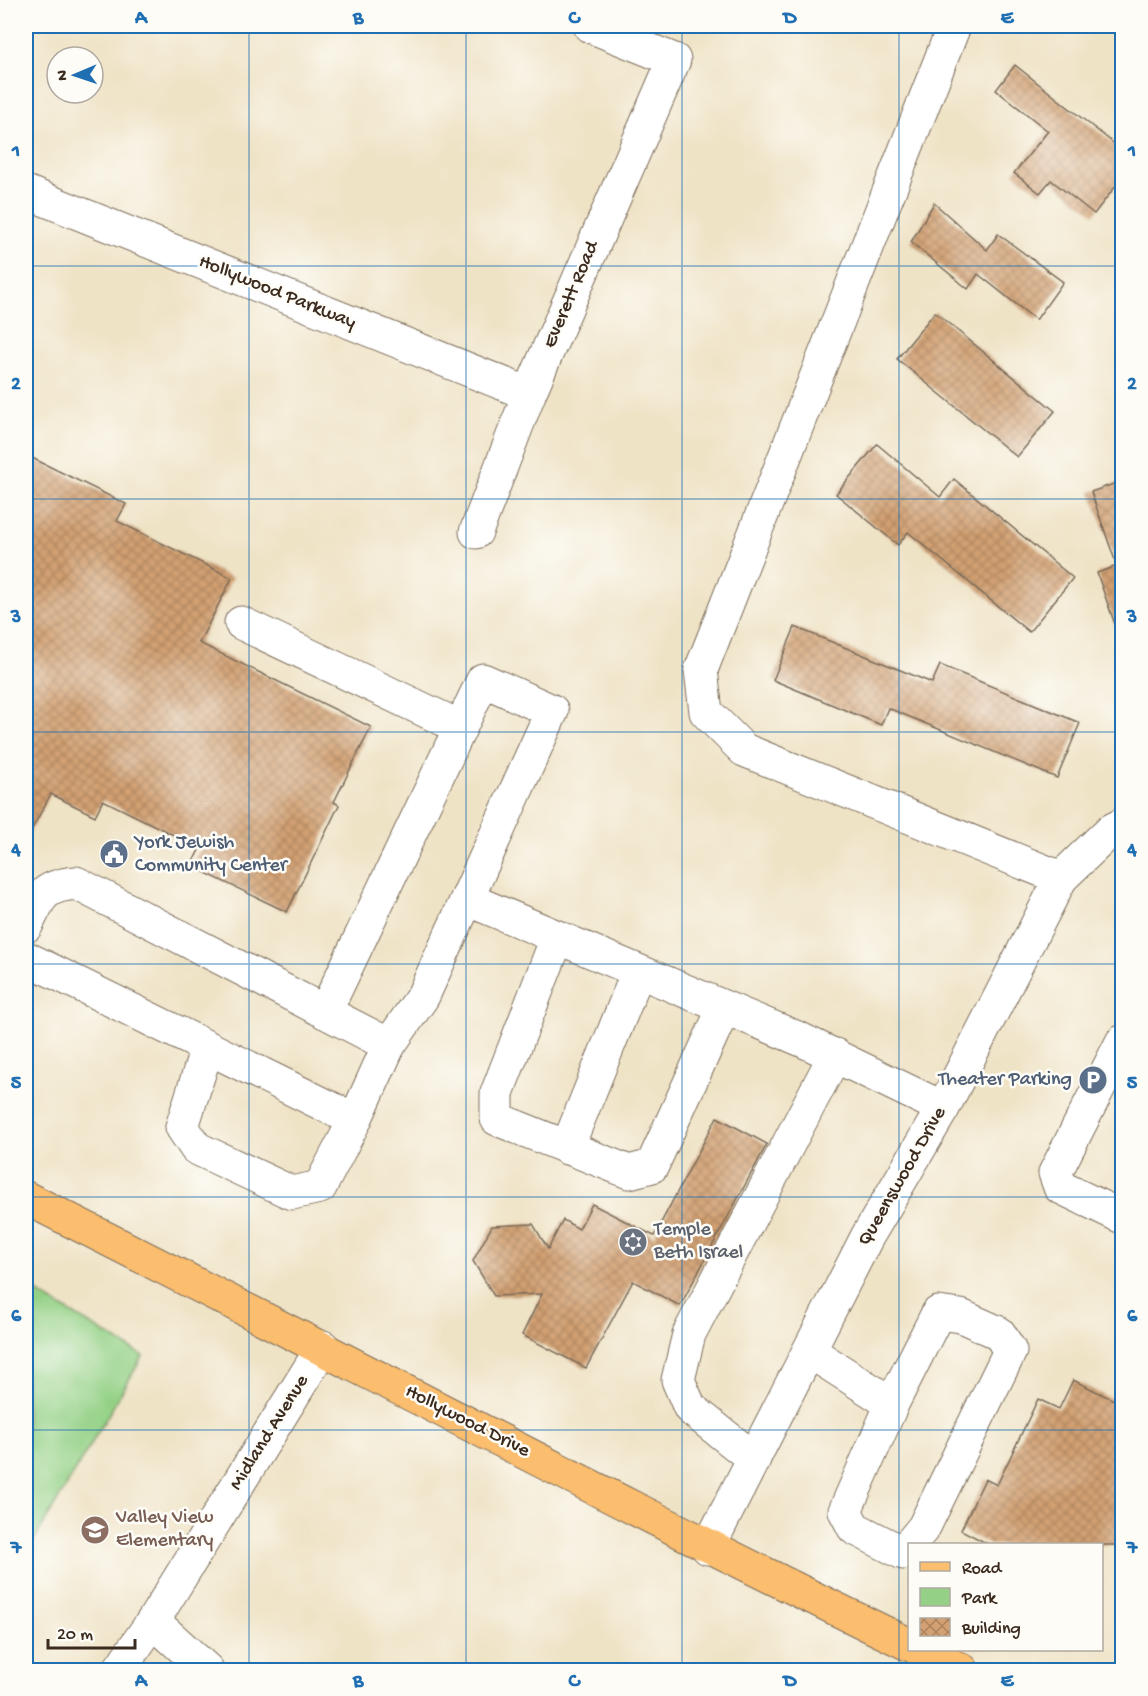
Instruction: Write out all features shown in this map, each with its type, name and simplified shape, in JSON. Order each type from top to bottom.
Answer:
[{"type":"main road","name":"Hollywood Drive","points":[[26,1198],[323,1347],[708,1548],[908,1645]]},
{"type":"main road","points":[[921,1651],[962,1671]]},
{"type":"street","name":"Everett Road","points":[[476,532],[529,394],[674,60],[590,26]]},
{"type":"street","points":[[954,26],[701,670],[706,712],[744,750],[1061,878]]},
{"type":"street","name":"Hollywood Parkway","points":[[26,192],[529,394]]},
{"type":"street","points":[[241,622],[460,727]]},
{"type":"street","points":[[207,1048],[182,1127],[196,1148],[292,1193],[320,1187],[355,1120],[389,1045],[423,996],[552,711],[483,680],[325,1012]]},
{"type":"street","name":"Queenswood Drive","points":[[708,1548],[867,1238],[943,1108],[1061,878],[1110,831],[1122,825]]},
{"type":"street","points":[[26,926],[33,892],[54,885],[76,884],[389,1045]]},
{"type":"street","points":[[467,899],[835,1055],[943,1108]]},
{"type":"street","points":[[557,938],[497,1093],[497,1119],[629,1172],[652,1166],[724,1008]]},
{"type":"street","points":[[26,958],[355,1120]]},
{"type":"street","points":[[567,1148],[638,972]]},
{"type":"street","points":[[1122,1042],[1055,1173],[1060,1187],[1122,1217]]},
{"type":"street","points":[[754,1459],[690,1407],[678,1380],[689,1334],[835,1055]]},
{"type":"street","points":[[908,1547],[903,1553],[854,1528],[845,1511],[892,1404],[938,1313],[962,1316],[999,1333],[1010,1351],[924,1527],[912,1543]]},
{"type":"street","name":"Midland Avenue","points":[[119,1671],[153,1621],[323,1347]]},
{"type":"street","points":[[809,1351],[892,1404]]},
{"type":"street","points":[[153,1621],[207,1671]]},
{"type":"green space","points":[[26,1286],[143,1356],[26,1554]]},
{"type":"building","points":[[1015,65],[1122,150],[1122,178],[1094,214],[1051,180],[1040,193],[1014,173],[1048,131],[996,90]]},
{"type":"building","points":[[934,203],[987,250],[998,234],[1063,282],[1036,320],[978,274],[968,289],[911,242]]},
{"type":"building","points":[[935,312],[1055,411],[1017,457],[897,359]]},
{"type":"building","points":[[877,444],[940,497],[954,479],[1073,578],[1029,632],[908,532],[898,545],[836,494]]},
{"type":"building","points":[[26,455],[126,504],[117,521],[232,578],[199,643],[371,727],[334,802],[339,805],[287,912],[191,866],[200,848],[103,800],[95,816],[51,794],[26,840]]},
{"type":"building","points":[[1122,481],[1122,636],[1119,636],[1097,573],[1117,566],[1091,492]]},
{"type":"building","points":[[795,627],[932,683],[940,665],[1080,723],[1057,778],[888,708],[881,725],[773,680]]},
{"type":"building","name":"Temple Beth Israel","points":[[717,1117],[767,1144],[680,1306],[633,1281],[586,1368],[522,1335],[542,1294],[494,1296],[473,1261],[492,1226],[533,1224],[548,1249],[563,1220],[579,1229],[592,1204],[654,1236]]},
{"type":"building","points":[[1073,1380],[1122,1404],[1122,1545],[986,1543],[961,1530],[985,1479],[997,1485],[1038,1399],[1059,1409]]},
{"type":"place","name":"York Jewish Community Center","points":[[114,854]]},
{"type":"place","name":"Theater Parking","points":[[1093,1080]]},
{"type":"place","name":"Temple Beth Israel","points":[[633,1242]]},
{"type":"place","name":"Valley View Elementary","points":[[95,1530]]}]
